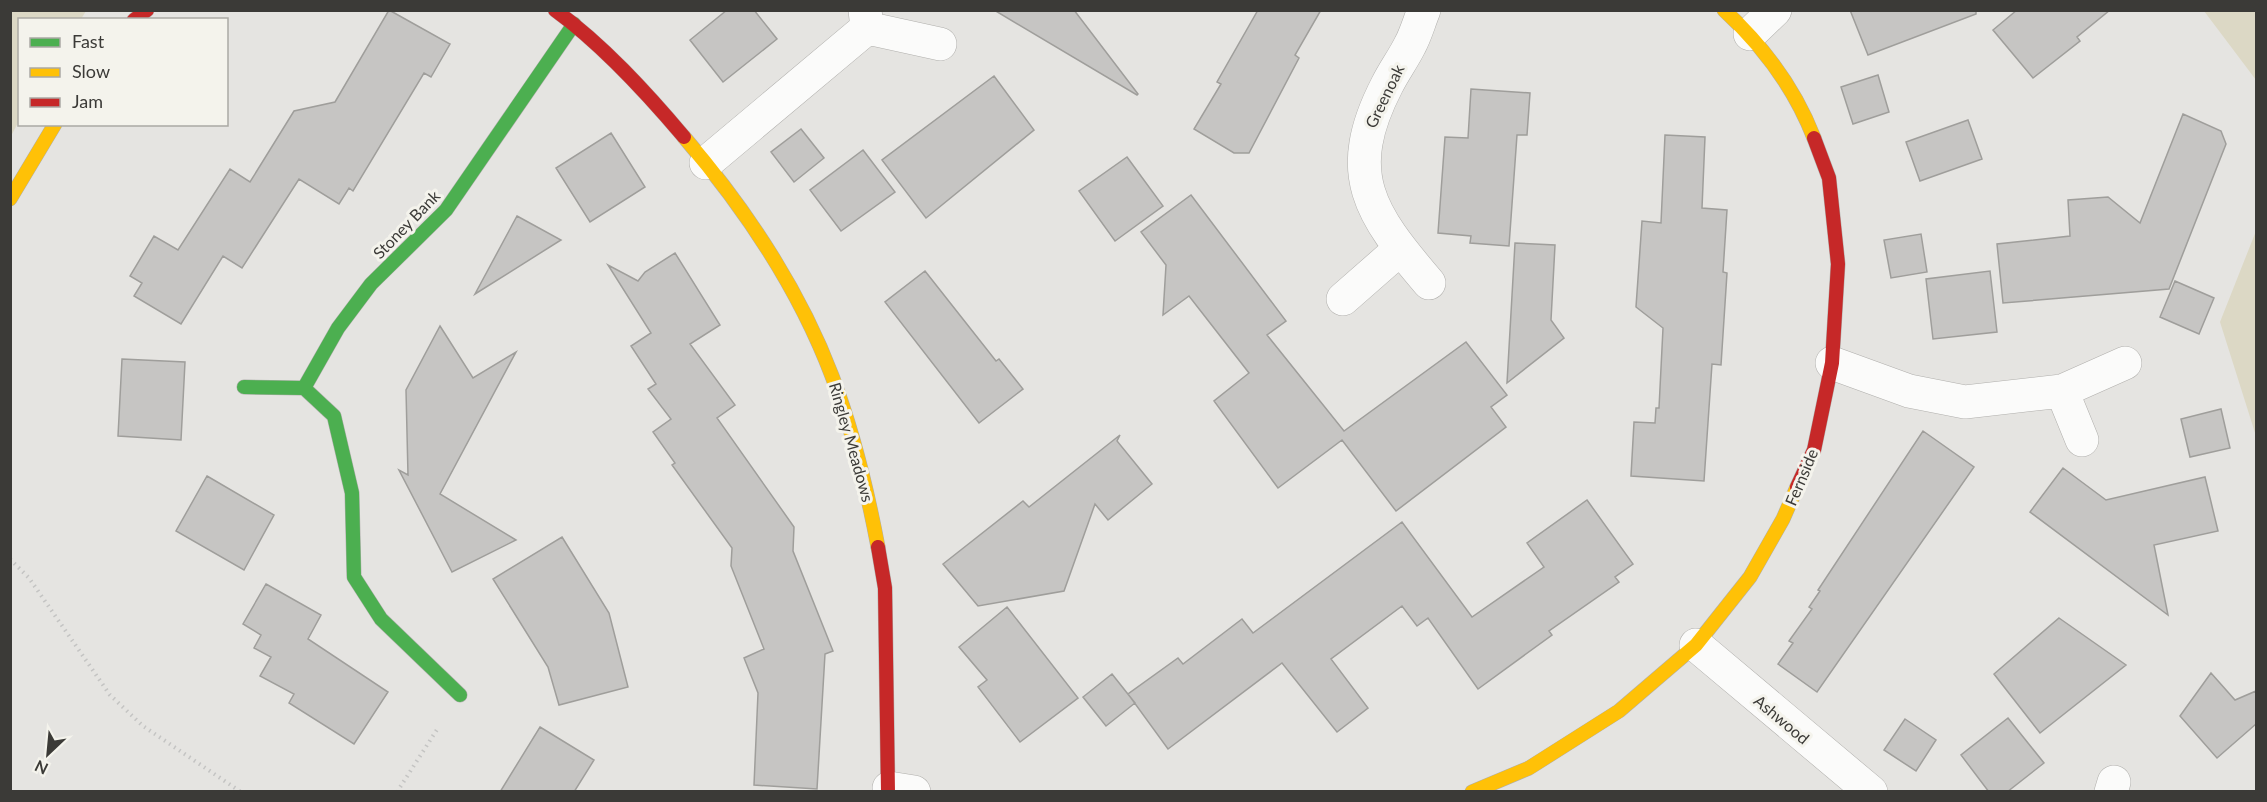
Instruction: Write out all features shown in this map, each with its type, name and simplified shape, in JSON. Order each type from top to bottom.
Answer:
[{"type":"street","name":"Ringley Meadows","points":[[555,10],[574,24],[655,103],[706,163],[784,275],[832,375],[866,483],[885,588],[897,790]]},
{"type":"street","name":"Greenoak","points":[[1424,10],[1412,43],[1386,85],[1366,135],[1364,179],[1375,211],[1400,249],[1429,283]]},
{"type":"street","name":"Fernside","points":[[1472,792],[1529,768],[1619,711],[1695,645],[1750,577],[1782,519],[1814,450],[1832,363],[1838,264],[1829,178],[1802,108],[1750,34],[1724,10]]},
{"type":"street","points":[[1750,34],[1775,10]]},
{"type":"street","points":[[706,163],[866,19],[940,44]]},
{"type":"street","name":"Stoney Bank","points":[[304,388],[338,328],[371,284],[446,210],[574,24]]},
{"type":"street","points":[[10,199],[55,126]]},
{"type":"street","points":[[1343,299],[1400,249]]},
{"type":"street","points":[[1832,363],[1909,391],[1965,402],[2062,391],[2125,363]]},
{"type":"street","points":[[244,387],[304,388],[333,416],[352,493],[354,578],[381,619],[460,694]]},
{"type":"street","points":[[2062,391],[2082,440]]},
{"type":"street","name":"Ashwood","points":[[1695,645],[1871,792]]},
{"type":"path","points":[[10,559],[29,578],[110,695],[143,726],[241,792]]},
{"type":"path","points":[[397,792],[460,694]]},
{"type":"shaded area","points":[[11,10],[86,11],[82,18],[18,18],[18,123],[11,136]]},
{"type":"shaded area","points":[[2204,11],[2256,11],[2256,80]]},
{"type":"shaded area","points":[[2256,231],[2256,436],[2220,322]]},
{"type":"building","points":[[389,10],[450,44],[431,77],[424,73],[353,191],[349,188],[339,204],[299,179],[242,268],[223,256],[181,324],[134,296],[142,283],[130,276],[154,236],[178,250],[230,169],[250,182],[294,111],[335,102]]},
{"type":"building","points":[[727,10],[754,10],[777,39],[723,82],[690,40]]},
{"type":"building","points":[[994,10],[1074,10],[1138,94],[1137,95]]},
{"type":"building","points":[[1258,10],[1321,10],[1295,55],[1299,58],[1249,153],[1234,153],[1194,129],[1221,84],[1217,82]]},
{"type":"building","points":[[1850,10],[1976,10],[1976,14],[1868,55]]},
{"type":"building","points":[[2017,10],[2110,10],[2077,37],[2080,41],[2033,78],[1993,30]]},
{"type":"building","points":[[1878,75],[1889,112],[1853,124],[1841,87]]},
{"type":"building","points":[[994,76],[1034,130],[926,218],[882,160]]},
{"type":"building","points":[[1471,89],[1530,93],[1527,135],[1517,135],[1509,246],[1470,243],[1471,236],[1438,233],[1445,137],[1468,138]]},
{"type":"building","points":[[2183,114],[2221,131],[2226,144],[2169,289],[2003,303],[1997,244],[2070,236],[2068,200],[2108,197],[2140,223]]},
{"type":"building","points":[[1968,120],[1982,159],[1920,181],[1906,142]]},
{"type":"building","points":[[801,129],[824,158],[794,182],[771,152]]},
{"type":"building","points":[[611,133],[645,187],[590,222],[556,168]]},
{"type":"building","points":[[1665,135],[1705,137],[1702,208],[1727,210],[1723,272],[1727,273],[1721,365],[1712,364],[1704,481],[1631,476],[1634,422],[1655,423],[1656,408],[1659,408],[1663,328],[1636,307],[1642,221],[1661,223]]},
{"type":"building","points":[[863,150],[895,192],[841,231],[810,190]]},
{"type":"building","points":[[1127,157],[1163,206],[1115,241],[1079,191]]},
{"type":"building","points":[[1191,195],[1286,321],[1267,335],[1344,431],[1466,342],[1507,395],[1491,407],[1506,427],[1396,511],[1342,440],[1278,488],[1214,401],[1249,373],[1189,296],[1163,315],[1166,265],[1141,232]]},
{"type":"building","points":[[517,216],[561,240],[475,294]]},
{"type":"building","points":[[1921,234],[1927,272],[1891,278],[1884,240]]},
{"type":"building","points":[[1515,243],[1555,245],[1551,320],[1564,338],[1507,383]]},
{"type":"building","points":[[675,253],[720,325],[690,344],[735,405],[717,418],[794,527],[793,551],[833,651],[825,654],[817,789],[754,785],[758,693],[744,658],[764,649],[731,566],[732,548],[672,465],[675,463],[653,432],[671,419],[648,389],[656,384],[631,346],[651,333],[608,265],[638,281],[645,272]]},
{"type":"building","points":[[925,271],[996,361],[999,359],[1023,389],[979,423],[885,302]]},
{"type":"building","points":[[1990,271],[1997,332],[1933,339],[1926,279]]},
{"type":"building","points":[[2175,281],[2214,298],[2199,334],[2160,317]]},
{"type":"building","points":[[440,326],[473,378],[516,352],[440,494],[516,540],[452,572],[399,470],[408,475],[406,390]]},
{"type":"building","points":[[122,359],[185,362],[181,440],[118,436]]},
{"type":"building","points":[[2221,409],[2230,448],[2190,457],[2181,419]]},
{"type":"building","points":[[1923,431],[1974,467],[1817,692],[1778,664],[1793,643],[1789,641],[1812,609],[1809,607],[1820,591],[1818,590]]},
{"type":"building","points":[[1120,435],[1117,441],[1152,484],[1108,520],[1095,504],[1064,591],[978,606],[943,564],[1023,501],[1029,507]]},
{"type":"building","points":[[2063,468],[2106,500],[2205,477],[2218,531],[2154,545],[2168,615],[2030,512]]},
{"type":"building","points":[[207,476],[274,515],[244,570],[176,531]]},
{"type":"building","points":[[1587,500],[1633,564],[1615,577],[1619,582],[1549,631],[1552,635],[1478,689],[1428,618],[1417,626],[1402,606],[1331,659],[1368,708],[1337,732],[1282,663],[1168,749],[1128,694],[1178,658],[1183,664],[1242,619],[1253,633],[1402,522],[1472,617],[1544,567],[1527,543]]},
{"type":"building","points":[[562,537],[609,613],[628,687],[559,705],[548,667],[493,579]]},
{"type":"building","points":[[266,584],[321,615],[308,639],[388,692],[354,744],[289,703],[294,694],[260,676],[271,657],[254,648],[261,635],[243,624]]},
{"type":"building","points":[[1007,607],[1078,698],[1020,742],[978,687],[987,680],[959,647]]},
{"type":"building","points":[[2059,618],[2126,665],[2040,733],[1994,674]]},
{"type":"building","points":[[2211,673],[2235,700],[2256,691],[2256,724],[2217,758],[2180,716]]},
{"type":"building","points":[[1112,674],[1135,703],[1106,726],[1083,697]]},
{"type":"building","points":[[2008,718],[2044,763],[2007,792],[1989,792],[1961,755]]},
{"type":"building","points":[[1905,719],[1936,740],[1916,771],[1884,750]]},
{"type":"building","points":[[540,727],[594,760],[574,792],[500,792]]},
{"type":"traffic: fast","points":[[244,387],[304,388],[338,328],[371,284],[446,210],[574,24]]},
{"type":"traffic: fast","points":[[304,388],[334,416],[352,493],[354,577],[381,619],[460,695]]},
{"type":"traffic: slow","points":[[1724,10],[1776,69],[1797,102],[1814,138]]},
{"type":"traffic: slow","points":[[10,199],[54,126]]},
{"type":"traffic: slow","points":[[684,137],[728,192],[768,250],[819,344],[840,397],[853,439],[878,547]]},
{"type":"traffic: slow","points":[[1472,792],[1529,768],[1619,711],[1696,645],[1750,577],[1783,519],[1797,487]]},
{"type":"traffic: jam","points":[[137,18],[147,10]]},
{"type":"traffic: jam","points":[[555,10],[590,38],[623,70],[684,137]]},
{"type":"traffic: jam","points":[[1797,487],[1814,450],[1832,363],[1838,264],[1829,178],[1814,138]]},
{"type":"traffic: jam","points":[[878,547],[885,588],[888,792]]}]
